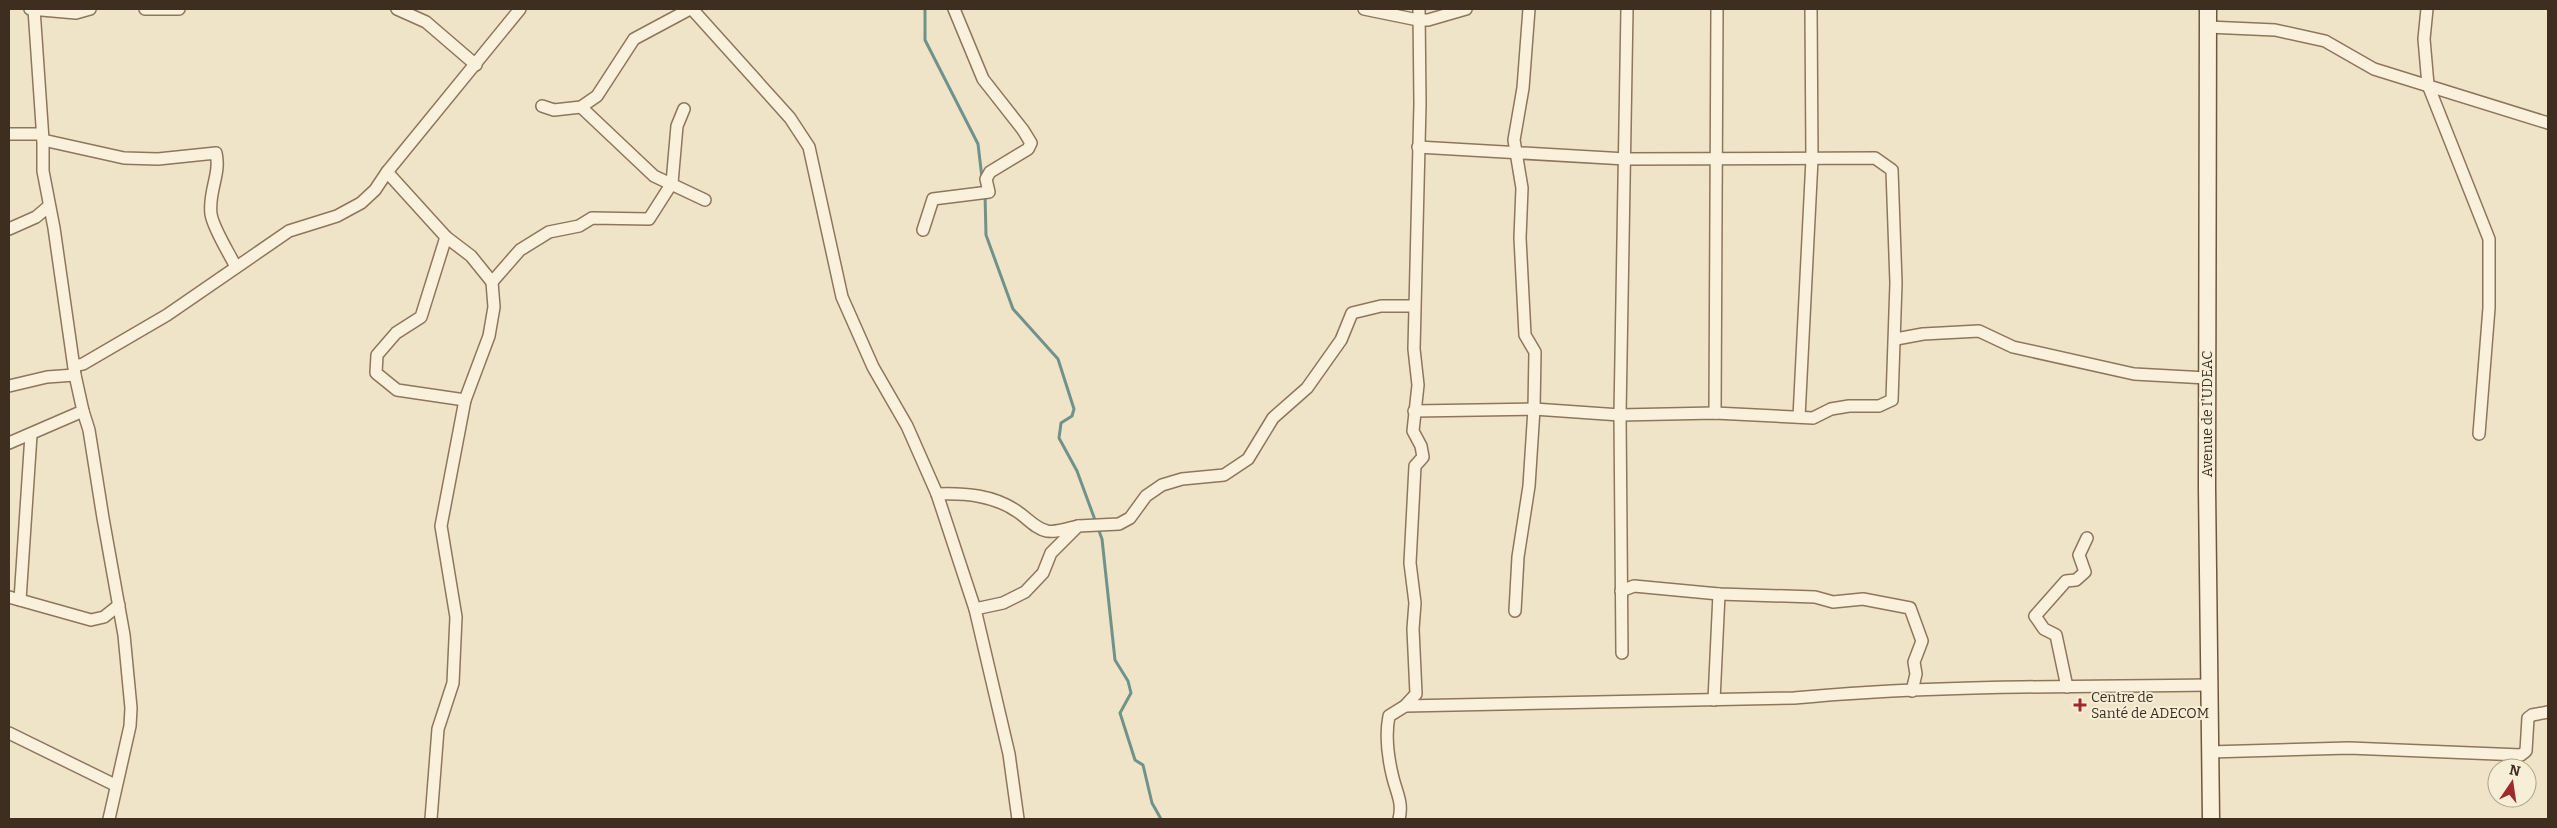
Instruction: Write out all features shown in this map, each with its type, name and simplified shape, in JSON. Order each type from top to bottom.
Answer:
[{"type":"main road","name":"Avenue de I'UDEAC","points":[[2208,9],[2208,685],[2211,819]]},
{"type":"street","points":[[90,9],[76,13],[32,9],[43,137],[42,172],[74,370],[83,412],[90,430],[124,635],[131,708],[130,726],[115,785],[109,819]]},
{"type":"street","points":[[145,9],[179,9]]},
{"type":"street","points":[[397,9],[426,22],[476,66]]},
{"type":"street","points":[[9,386],[74,370],[167,315],[289,231],[337,216],[361,204],[375,190],[520,9]]},
{"type":"street","points":[[542,106],[554,110],[581,106],[597,96],[634,39],[691,9],[790,118],[809,146],[842,298],[873,367],[907,426],[936,494],[975,609],[1009,754],[1018,819]]},
{"type":"street","points":[[923,230],[933,199],[984,192],[986,179],[990,172],[1028,149],[1031,143],[983,79],[954,9]]},
{"type":"street","points":[[1364,9],[1418,15],[1428,20],[1466,9]]},
{"type":"street","points":[[1515,611],[1518,557],[1529,486],[1534,409],[1535,352],[1525,335],[1520,238],[1522,188],[1514,140],[1523,88],[1529,9]]},
{"type":"street","points":[[1622,653],[1620,414],[1626,159],[1627,9]]},
{"type":"street","points":[[1715,414],[1718,158],[1717,9]]},
{"type":"street","points":[[1799,417],[1812,159],[1811,9]]},
{"type":"street","points":[[2427,9],[2424,39],[2428,84],[2489,239],[2489,308],[2479,434]]},
{"type":"street","points":[[1399,819],[1402,806],[1393,778],[1386,730],[1389,716],[1405,706],[1416,694],[1413,629],[1415,603],[1410,563],[1414,466],[1423,457],[1421,446],[1414,431],[1414,411],[1418,385],[1414,349],[1414,306],[1420,104],[1418,15]]},
{"type":"street","points":[[2208,27],[2274,30],[2325,41],[2374,69],[2428,84],[2548,123]]},
{"type":"street","points":[[581,106],[654,176],[672,182],[705,200]]},
{"type":"street","points":[[492,282],[520,250],[549,232],[579,226],[592,218],[649,219],[672,182],[677,126],[684,108]]},
{"type":"street","points":[[9,134],[43,137],[124,158],[158,160],[216,152],[219,165],[211,197],[211,215],[236,267]]},
{"type":"street","points":[[1414,411],[1534,409],[1620,414],[1715,414],[1813,418],[1831,409],[1888,404],[1892,400],[1896,338],[1892,170],[1875,158],[1626,159],[1418,148]]},
{"type":"street","points":[[388,172],[446,236],[471,256],[492,282],[494,307],[489,336],[466,400],[441,526],[456,616],[452,683],[438,729],[431,819]]},
{"type":"street","points":[[9,229],[36,217],[49,206]]},
{"type":"street","points":[[446,236],[421,316],[396,333],[377,355],[376,373],[397,390],[466,400]]},
{"type":"street","points":[[936,494],[967,493],[992,499],[1017,511],[1036,526],[1048,531],[1078,526],[1119,524],[1130,518],[1146,496],[1162,485],[1182,479],[1224,475],[1248,459],[1273,418],[1306,388],[1341,340],[1352,313],[1380,306],[1414,306]]},
{"type":"street","points":[[1896,338],[1923,334],[1979,331],[2013,347],[2134,374],[2207,378]]},
{"type":"street","points":[[9,443],[83,412]]},
{"type":"street","points":[[31,435],[14,599],[91,620],[104,617],[119,605]]},
{"type":"street","points":[[975,609],[1003,603],[1025,592],[1043,573],[1051,553],[1078,526]]},
{"type":"street","points":[[2067,686],[2056,635],[2044,629],[2035,616],[2066,581],[2076,580],[2085,572],[2079,555],[2087,538]]},
{"type":"street","points":[[1621,590],[1634,586],[1718,594],[1815,597],[1834,602],[1864,599],[1910,608],[1922,641],[1914,662],[1916,674],[1912,691]]},
{"type":"street","points":[[1714,700],[1718,594]]},
{"type":"street","points":[[1405,706],[1714,700],[2067,686],[2208,685]]},
{"type":"street","points":[[2209,752],[2348,748],[2521,755],[2526,751],[2528,718],[2548,712]]},
{"type":"street","points":[[9,733],[115,785]]},
{"type":"waterway","points":[[925,9],[925,40],[978,144],[982,178]]},
{"type":"waterway","points":[[985,194],[986,235],[1013,309],[1058,359],[1074,409],[1072,416],[1061,423],[1059,438],[1077,471],[1102,539],[1115,660],[1128,681],[1131,693],[1120,713],[1135,760],[1143,765],[1152,803],[1161,819]]},
{"type":"place","name":"Centre de Santé de ADECOM","points":[[2080,705]]}]
